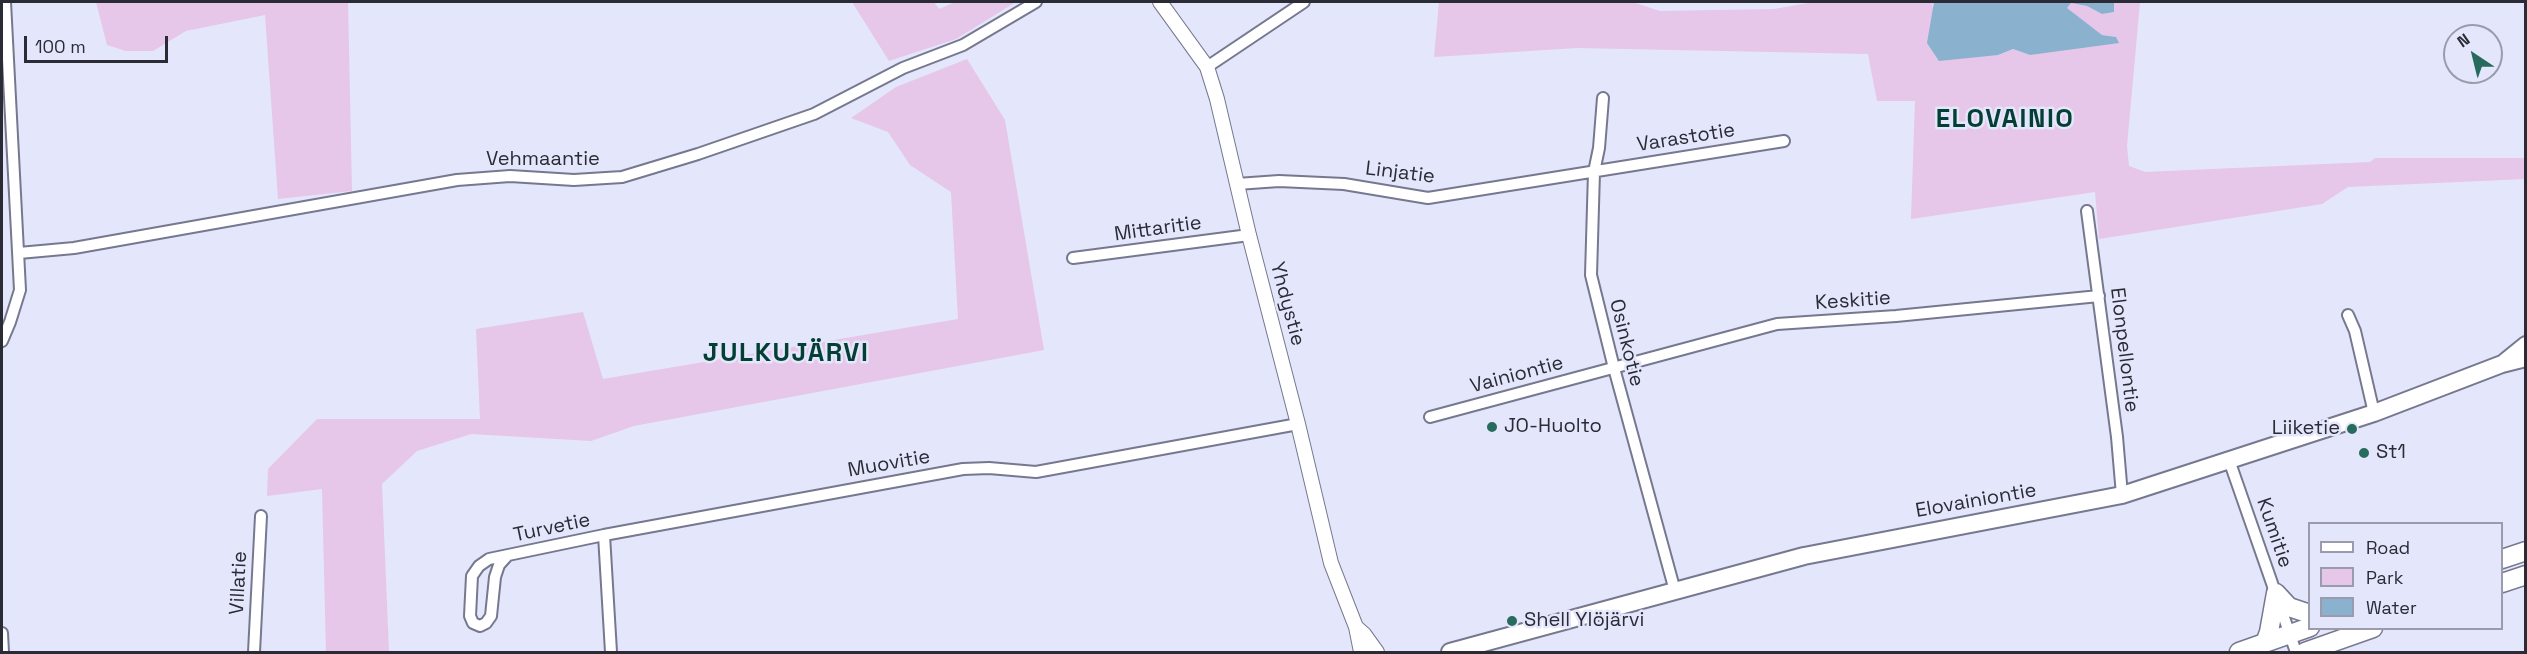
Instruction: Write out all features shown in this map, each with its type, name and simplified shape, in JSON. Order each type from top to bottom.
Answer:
[{"type":"highway","points":[[2503,559],[2526,551]]},
{"type":"highway","points":[[2503,583],[2526,575]]},
{"type":"highway","points":[[2276,593],[2289,607],[2308,613]]},
{"type":"highway","points":[[2265,643],[2276,593]]},
{"type":"highway","points":[[2239,652],[2308,628]]},
{"type":"highway","points":[[2306,652],[2367,630]]},
{"type":"main road","name":"Elovainiontie","points":[[2502,364],[2526,345]]},
{"type":"main road","name":"Elovainiontie","points":[[1450,652],[1850,546],[2122,495],[2374,413],[2502,364],[2526,358]]},
{"type":"street","points":[[2,341],[20,290],[4,2]]},
{"type":"street","name":"Vehmaantie","points":[[19,253],[74,248],[457,180],[510,176],[574,180],[622,177],[698,154],[814,114],[903,68],[963,45],[1036,2]]},
{"type":"street","name":"Yhdystie","points":[[1160,2],[1207,67],[1217,99],[1331,563],[1356,627],[1361,652]]},
{"type":"street","points":[[1207,67],[1304,2]]},
{"type":"street","name":"Osinkotie","points":[[1603,98],[1599,148],[1594,172],[1591,275],[1614,368],[1676,591]]},
{"type":"street","name":"Varastotie","points":[[1594,172],[1784,141]]},
{"type":"street","name":"Linjatie","points":[[1237,184],[1279,182],[1344,184],[1428,198],[1594,172]]},
{"type":"street","name":"Elonpellontie","points":[[2087,211],[2118,437],[2122,495]]},
{"type":"street","name":"Mittaritie","points":[[1073,258],[1249,235]]},
{"type":"street","name":"Keskitie","points":[[1614,368],[1777,324],[1896,316],[2099,296]]},
{"type":"street","points":[[2348,315],[2355,331],[2374,413]]},
{"type":"street","name":"Vainiontie","points":[[1430,417],[1614,368]]},
{"type":"street","name":"Muovitie","points":[[604,535],[963,470],[988,468],[1036,472],[1298,424]]},
{"type":"street","name":"Kumitie","points":[[2229,460],[2296,652]]},
{"type":"street","name":"Villatie","points":[[254,652],[261,516]]},
{"type":"street","points":[[604,535],[611,652]]},
{"type":"street","name":"Turvetie","points":[[508,555],[499,565],[495,577],[491,616],[486,623],[480,626],[473,623],[470,616],[472,576],[479,566],[489,559],[508,555],[604,535]]},
{"type":"street","name":"Yhdystie","points":[[1356,627],[1377,652]]},
{"type":"street","points":[[2,633],[3,652]]},
{"type":"green space","points":[[96,2],[348,2],[352,191],[278,199],[265,15],[186,31],[153,51],[126,51],[107,45]]},
{"type":"green space","points":[[852,2],[934,2],[939,9],[955,2],[1016,2],[956,39],[889,61]]},
{"type":"green space","points":[[1439,2],[1632,2],[1660,11],[1774,9],[1814,2],[1934,2],[1932,6],[1998,55],[2013,49],[2030,55],[2116,37],[2102,35],[2084,22],[2067,8],[2071,3],[2087,6],[2102,14],[2114,12],[2114,2],[2140,2],[2127,146],[2129,166],[2145,172],[2370,162],[2375,158],[2525,158],[2525,179],[2348,187],[2322,204],[2099,239],[2095,192],[1911,219],[1915,101],[1877,101],[1868,54],[1577,48],[1434,57]]},
{"type":"green space","points":[[967,59],[1005,120],[1044,350],[634,426],[591,441],[471,434],[417,451],[382,484],[389,652],[326,652],[322,489],[267,496],[268,469],[317,419],[480,419],[476,329],[583,312],[603,379],[958,319],[951,192],[910,165],[888,132],[851,118],[896,87]]},
{"type":"water","points":[[1934,2],[2114,2],[2114,12],[2102,14],[2087,6],[2071,3],[2067,8],[2102,35],[2116,37],[2119,43],[2030,55],[2013,49],[1998,55],[1939,61],[1927,43]]},
{"type":"place","name":"JO-Huolto","points":[[1492,427]]},
{"type":"place","name":"Liiketie","points":[[2352,429]]},
{"type":"place","name":"St1","points":[[2364,453]]},
{"type":"place","name":"Shell Ylöjärvi","points":[[1512,621]]},
{"type":"district","name":"ELOVAINIO","points":[[2005,120]]},
{"type":"district","name":"JULKUJÄRVI","points":[[786,354]]}]
